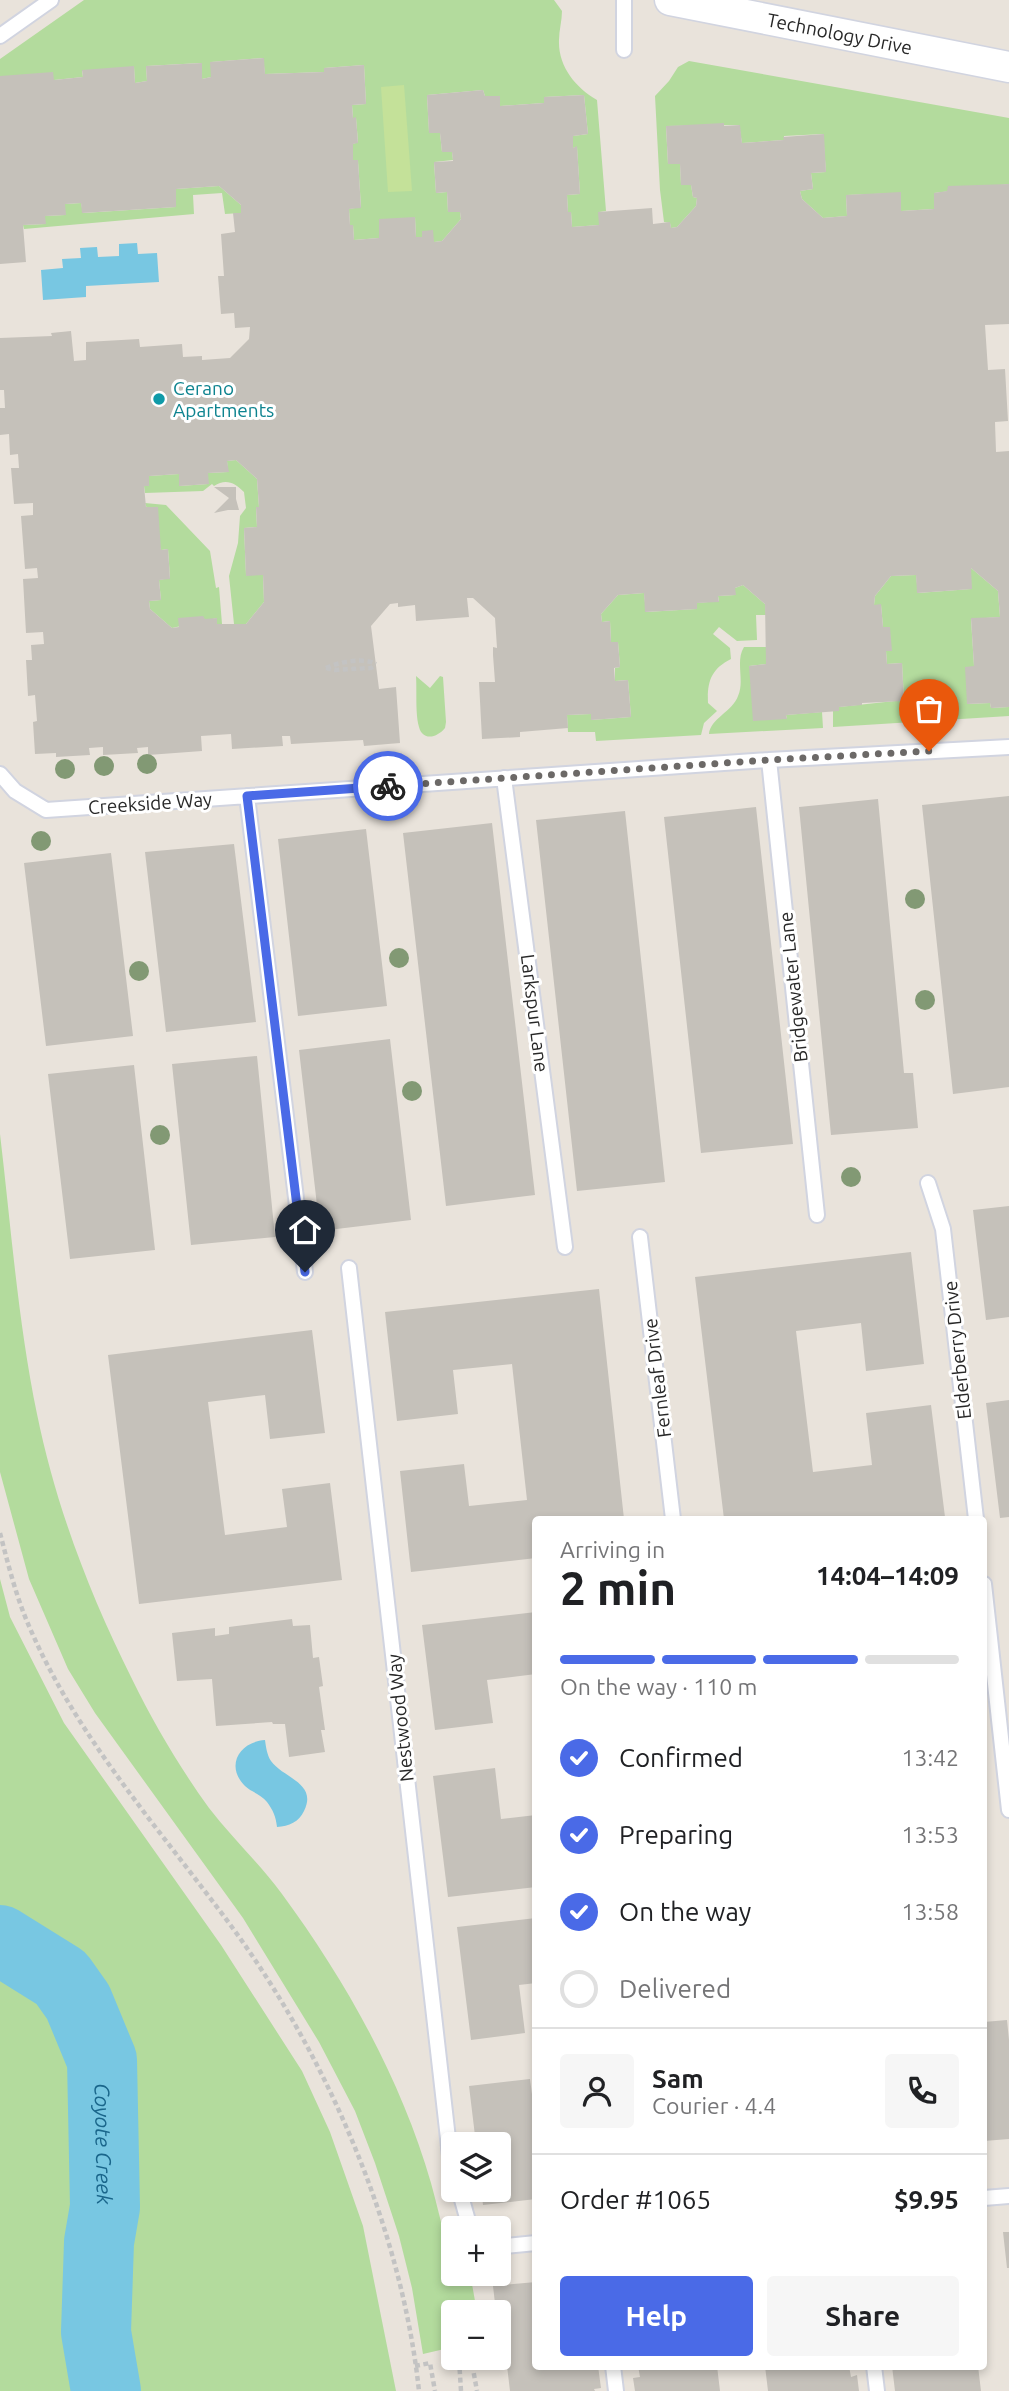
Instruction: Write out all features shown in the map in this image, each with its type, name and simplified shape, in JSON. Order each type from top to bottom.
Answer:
[{"type":"street","name":"Technology Drive","points":[[670,0],[1009,67]]},
{"type":"lane","points":[[0,36],[51,0]]},
{"type":"lane","points":[[624,0],[624,50]]},
{"type":"lane","name":"Creekside Way","points":[[0,774],[15,791],[46,810],[769,760],[1009,747]]},
{"type":"lane","name":"Bridgewater Lane","points":[[769,760],[817,1214]]},
{"type":"lane","name":"Larkspur Lane","points":[[504,778],[565,1247]]},
{"type":"lane","points":[[247,796],[305,1272]]},
{"type":"lane","name":"Elderberry Drive","points":[[928,1183],[943,1229],[976,1516]]},
{"type":"lane","name":"Fernleaf Drive","points":[[640,1237],[673,1516]]},
{"type":"lane","name":"Nestwood Way","points":[[349,1268],[449,2132]]},
{"type":"lane","points":[[987,1611],[1009,1810]]},
{"type":"lane","points":[[987,2198],[1009,2196]]},
{"type":"lane","points":[[511,2246],[532,2243]]},
{"type":"lane","points":[[613,2370],[616,2391]]},
{"type":"lane","points":[[874,2370],[877,2391]]},
{"type":"path","points":[[371,661],[376,664],[371,668],[326,668],[335,664],[371,661]]},
{"type":"path","points":[[0,1533],[24,1614],[53,1675],[97,1747],[238,1935],[281,2000],[320,2074],[352,2141],[384,2225],[403,2297],[419,2391]]},
{"type":"path","points":[[461,2391],[459,2359],[471,2358],[477,2391]]},
{"type":"path","points":[[415,2366],[430,2363],[435,2391]]},
{"type":"green space","points":[[84,0],[554,0],[562,11],[559,36],[561,59],[575,82],[597,100],[606,211],[599,212],[599,225],[572,227],[567,195],[580,194],[577,147],[573,148],[573,136],[588,134],[584,95],[544,97],[544,103],[500,106],[500,96],[485,96],[483,90],[427,95],[429,132],[440,133],[442,152],[452,152],[453,160],[434,162],[436,193],[447,192],[448,212],[460,212],[461,219],[442,241],[434,242],[416,237],[415,217],[379,238],[354,240],[349,209],[361,207],[358,161],[353,160],[353,144],[358,142],[352,105],[366,104],[364,65],[324,68],[324,72],[265,74],[263,58],[211,62],[211,77],[202,79],[201,63],[146,66],[147,81],[135,83],[134,67],[82,71],[83,77],[54,80],[0,76],[0,59]]},
{"type":"green space","points":[[689,61],[1009,118],[1009,184],[934,193],[934,209],[901,211],[901,193],[846,195],[847,216],[823,218],[802,199],[800,191],[813,189],[811,173],[826,172],[823,134],[784,136],[784,140],[742,143],[739,125],[666,126],[668,164],[680,164],[681,184],[691,185],[693,197],[697,198],[696,206],[677,227],[671,228],[670,223],[664,222],[660,190],[655,96],[678,67]]},
{"type":"green space","points":[[404,85],[412,191],[388,192],[381,87]]},
{"type":"green space","points":[[219,186],[241,205],[241,213],[225,214],[222,193],[193,195],[194,214],[24,229],[23,225],[45,224],[45,216],[65,215],[65,204],[81,203],[83,213],[176,207],[176,189]]},
{"type":"green space","points":[[236,460],[257,479],[259,507],[256,508],[257,527],[244,528],[246,575],[263,575],[264,602],[246,624],[234,624],[229,576],[238,543],[240,516],[246,508],[244,492],[234,484],[226,482],[214,486],[212,484],[203,491],[145,493],[144,486],[149,486],[149,476],[179,474],[179,486],[208,484],[208,473],[228,472],[227,461]]},
{"type":"green space","points":[[145,503],[166,505],[210,551],[216,588],[219,587],[222,624],[217,624],[217,618],[172,628],[150,609],[149,601],[161,600],[159,580],[170,578],[168,549],[161,550]]},
{"type":"green space","points":[[971,568],[998,591],[1000,617],[971,619],[974,666],[967,704],[990,703],[991,708],[1009,707],[1009,716],[833,727],[833,710],[839,710],[839,707],[904,700],[902,663],[887,664],[890,627],[883,627],[881,605],[874,605],[875,596],[891,576],[916,575],[918,593],[971,589]]},
{"type":"green space","points":[[743,585],[765,604],[766,615],[756,615],[757,640],[737,641],[719,627],[713,634],[730,648],[731,659],[719,667],[712,677],[708,689],[708,703],[717,711],[704,723],[701,735],[596,741],[595,732],[568,732],[567,715],[591,714],[591,720],[631,717],[628,680],[615,681],[615,668],[620,667],[618,642],[611,642],[610,621],[602,622],[601,614],[618,595],[644,593],[646,612],[696,609],[697,603],[719,601],[718,596],[735,595],[735,588]]},
{"type":"green space","points":[[744,647],[766,647],[766,664],[749,666],[787,719],[786,715],[822,712],[823,728],[709,734],[713,724],[732,706],[738,696],[741,684],[740,658]]},
{"type":"green space","points":[[416,676],[430,688],[440,676],[443,677],[446,722],[445,728],[435,736],[424,735],[419,727]]},
{"type":"green space","points":[[0,1134],[30,1379],[45,1449],[64,1517],[88,1583],[117,1647],[140,1696],[168,1745],[209,1808],[273,1883],[306,1927],[349,1996],[388,2069],[419,2144],[441,2222],[441,2286],[472,2286],[475,2300],[441,2300],[441,2350],[423,2354],[412,2288],[399,2236],[355,2111],[319,2042],[243,1918],[95,1713],[68,1669],[29,1579],[0,1472]]},
{"type":"green space","points":[[0,1579],[10,1617],[64,1723],[221,1945],[302,2071],[330,2132],[363,2226],[396,2391],[0,2391]]},
{"type":"water","points":[[137,243],[138,254],[157,253],[159,282],[86,286],[86,297],[43,300],[41,270],[63,268],[62,259],[81,258],[80,248],[97,247],[98,257],[119,256],[119,244]]},
{"type":"water","points":[[265,1740],[271,1761],[303,1787],[306,1794],[307,1802],[302,1815],[286,1826],[277,1827],[267,1802],[245,1786],[236,1771],[238,1756],[242,1750],[248,1745]]},
{"type":"building","name":"Cerano Apartments","points":[[264,58],[265,74],[324,72],[324,68],[364,65],[366,104],[352,105],[358,143],[353,144],[353,160],[358,160],[361,208],[349,209],[354,240],[379,238],[379,219],[415,217],[416,237],[422,237],[422,231],[433,230],[434,242],[442,241],[461,219],[460,212],[448,212],[447,192],[436,193],[434,162],[453,161],[452,152],[442,152],[440,133],[429,133],[427,95],[483,90],[485,96],[500,96],[500,106],[544,103],[544,97],[584,95],[588,134],[573,136],[573,148],[577,146],[580,194],[567,195],[572,227],[599,225],[598,212],[652,208],[653,224],[670,222],[671,228],[677,227],[696,206],[697,198],[693,197],[691,185],[681,185],[680,164],[668,164],[666,126],[724,123],[724,126],[740,125],[742,143],[824,134],[826,172],[811,173],[813,189],[800,191],[802,199],[823,218],[847,216],[846,195],[901,192],[901,211],[934,209],[934,193],[947,191],[948,186],[1009,184],[1009,324],[985,325],[988,370],[1005,369],[1008,421],[995,422],[996,452],[1009,451],[1009,707],[991,708],[990,703],[967,704],[965,667],[974,666],[971,618],[1000,617],[998,591],[971,568],[972,589],[917,593],[916,575],[891,576],[875,596],[874,605],[881,604],[883,627],[890,627],[892,651],[886,651],[887,664],[902,663],[904,701],[862,703],[839,707],[839,711],[786,715],[787,719],[753,721],[749,666],[766,664],[765,604],[743,585],[735,588],[736,595],[718,596],[719,602],[697,603],[697,609],[645,612],[644,593],[618,595],[601,614],[602,622],[610,621],[611,642],[618,642],[620,667],[614,668],[615,681],[628,680],[631,717],[591,720],[591,714],[567,715],[568,728],[520,732],[520,737],[482,739],[479,682],[495,682],[495,618],[473,598],[467,598],[469,617],[416,621],[415,605],[398,607],[398,603],[390,604],[371,626],[379,689],[396,687],[400,743],[364,746],[363,740],[291,744],[290,736],[282,736],[283,746],[232,749],[231,734],[201,736],[202,751],[148,755],[148,747],[137,748],[138,753],[103,755],[103,747],[89,748],[90,755],[56,757],[56,753],[35,754],[35,695],[28,696],[26,660],[32,660],[31,645],[44,644],[43,632],[26,633],[23,579],[38,578],[37,568],[25,569],[21,516],[33,515],[33,503],[14,504],[11,468],[19,468],[18,454],[10,455],[9,434],[0,435],[0,408],[5,408],[4,390],[0,390],[0,338],[52,336],[51,333],[71,331],[74,361],[86,360],[86,342],[139,339],[140,347],[182,344],[183,357],[202,356],[202,360],[230,358],[249,339],[250,327],[235,328],[234,313],[221,314],[218,276],[224,276],[221,234],[235,232],[233,213],[241,213],[241,205],[219,186],[176,189],[176,207],[82,213],[81,203],[65,204],[66,215],[45,216],[46,224],[23,225],[26,262],[0,264],[0,76],[53,72],[54,80],[83,77],[82,70],[134,66],[135,83],[147,81],[146,66],[202,63],[202,79],[211,77],[210,62]],"holes":[[[236,460],[257,479],[257,527],[244,528],[246,576],[263,575],[264,602],[246,624],[217,624],[217,618],[205,619],[203,616],[178,618],[179,627],[172,628],[150,609],[149,601],[161,600],[159,580],[170,579],[168,549],[161,550],[158,507],[146,507],[144,486],[149,486],[149,476],[179,474],[179,486],[209,484],[208,473],[229,472],[227,461]]]},
{"type":"building","points":[[214,487],[236,487],[239,510],[214,513],[229,498]]},
{"type":"building","points":[[1009,796],[1009,1087],[953,1094],[922,805]]},
{"type":"building","points":[[878,799],[904,1073],[913,1073],[918,1128],[831,1135],[799,807]]},
{"type":"building","points":[[756,807],[793,1144],[701,1153],[664,817]]},
{"type":"building","points":[[625,811],[665,1182],[577,1191],[536,820]]},
{"type":"building","points":[[492,823],[535,1195],[446,1206],[403,833]]},
{"type":"building","points":[[366,829],[387,1006],[298,1016],[278,839]]},
{"type":"building","points":[[234,844],[256,1022],[166,1032],[145,852]]},
{"type":"building","points":[[111,853],[133,1036],[46,1046],[24,863]]},
{"type":"building","points":[[390,1039],[411,1220],[320,1231],[299,1050]]},
{"type":"building","points":[[257,1056],[275,1237],[191,1245],[172,1064]]},
{"type":"building","points":[[134,1065],[155,1250],[70,1259],[48,1074]]},
{"type":"building","points":[[1009,1206],[1009,1317],[986,1320],[973,1210]]},
{"type":"building","points":[[911,1252],[924,1364],[866,1371],[861,1323],[796,1331],[813,1472],[872,1465],[866,1413],[931,1405],[945,1516],[724,1516],[695,1277]]},
{"type":"building","points":[[599,1289],[624,1516],[532,1516],[532,1558],[411,1572],[400,1471],[464,1464],[469,1506],[527,1500],[512,1364],[453,1370],[458,1414],[397,1421],[385,1312]]},
{"type":"building","points":[[312,1330],[325,1433],[270,1439],[265,1395],[208,1402],[225,1535],[287,1527],[282,1489],[330,1483],[342,1580],[139,1604],[108,1355]]},
{"type":"building","points":[[1009,1400],[1009,1517],[1000,1518],[986,1403]]},
{"type":"building","points":[[532,1612],[532,1674],[487,1680],[493,1723],[435,1730],[422,1625]]},
{"type":"building","points":[[292,1619],[293,1626],[310,1625],[313,1658],[319,1657],[323,1686],[319,1687],[325,1730],[321,1730],[325,1752],[289,1757],[285,1724],[272,1722],[216,1726],[212,1679],[177,1681],[172,1633],[215,1628],[215,1636],[229,1634],[229,1627]]},
{"type":"building","points":[[495,1768],[501,1819],[532,1815],[532,1887],[448,1897],[433,1776]]},
{"type":"building","points":[[532,1918],[532,1983],[519,1985],[525,2033],[471,2040],[457,1927]]},
{"type":"building","points":[[1007,2020],[1009,2139],[987,2141],[987,2022]]},
{"type":"building","points":[[530,2079],[532,2199],[511,2202],[511,2132],[475,2132],[469,2086]]},
{"type":"building","points":[[483,2202],[510,2202],[483,2205]]},
{"type":"building","points":[[1003,2232],[1009,2232],[1009,2268],[1007,2268]]},
{"type":"building","points":[[532,2282],[532,2370],[599,2370],[601,2388],[594,2389],[595,2391],[510,2391],[507,2370],[511,2370],[511,2300],[495,2300],[493,2286]]},
{"type":"building","points":[[639,2370],[717,2370],[720,2391],[635,2391],[633,2378],[640,2377]]},
{"type":"building","points":[[765,2370],[850,2370],[851,2377],[857,2375],[859,2391],[768,2391]]},
{"type":"building","points":[[892,2370],[978,2370],[981,2391],[895,2391]]},
{"type":"waterway","name":"Coyote Creek","points":[[0,1940],[61,1978],[78,2002],[102,2060],[105,2207],[99,2242],[96,2332],[106,2391]]},
{"type":"way so far","points":[[388,786],[929,751]]},
{"type":"place","name":"Cerano Apartments","points":[[159,399]]},
{"type":"route","points":[[305,1272],[247,796],[388,786]]}]
